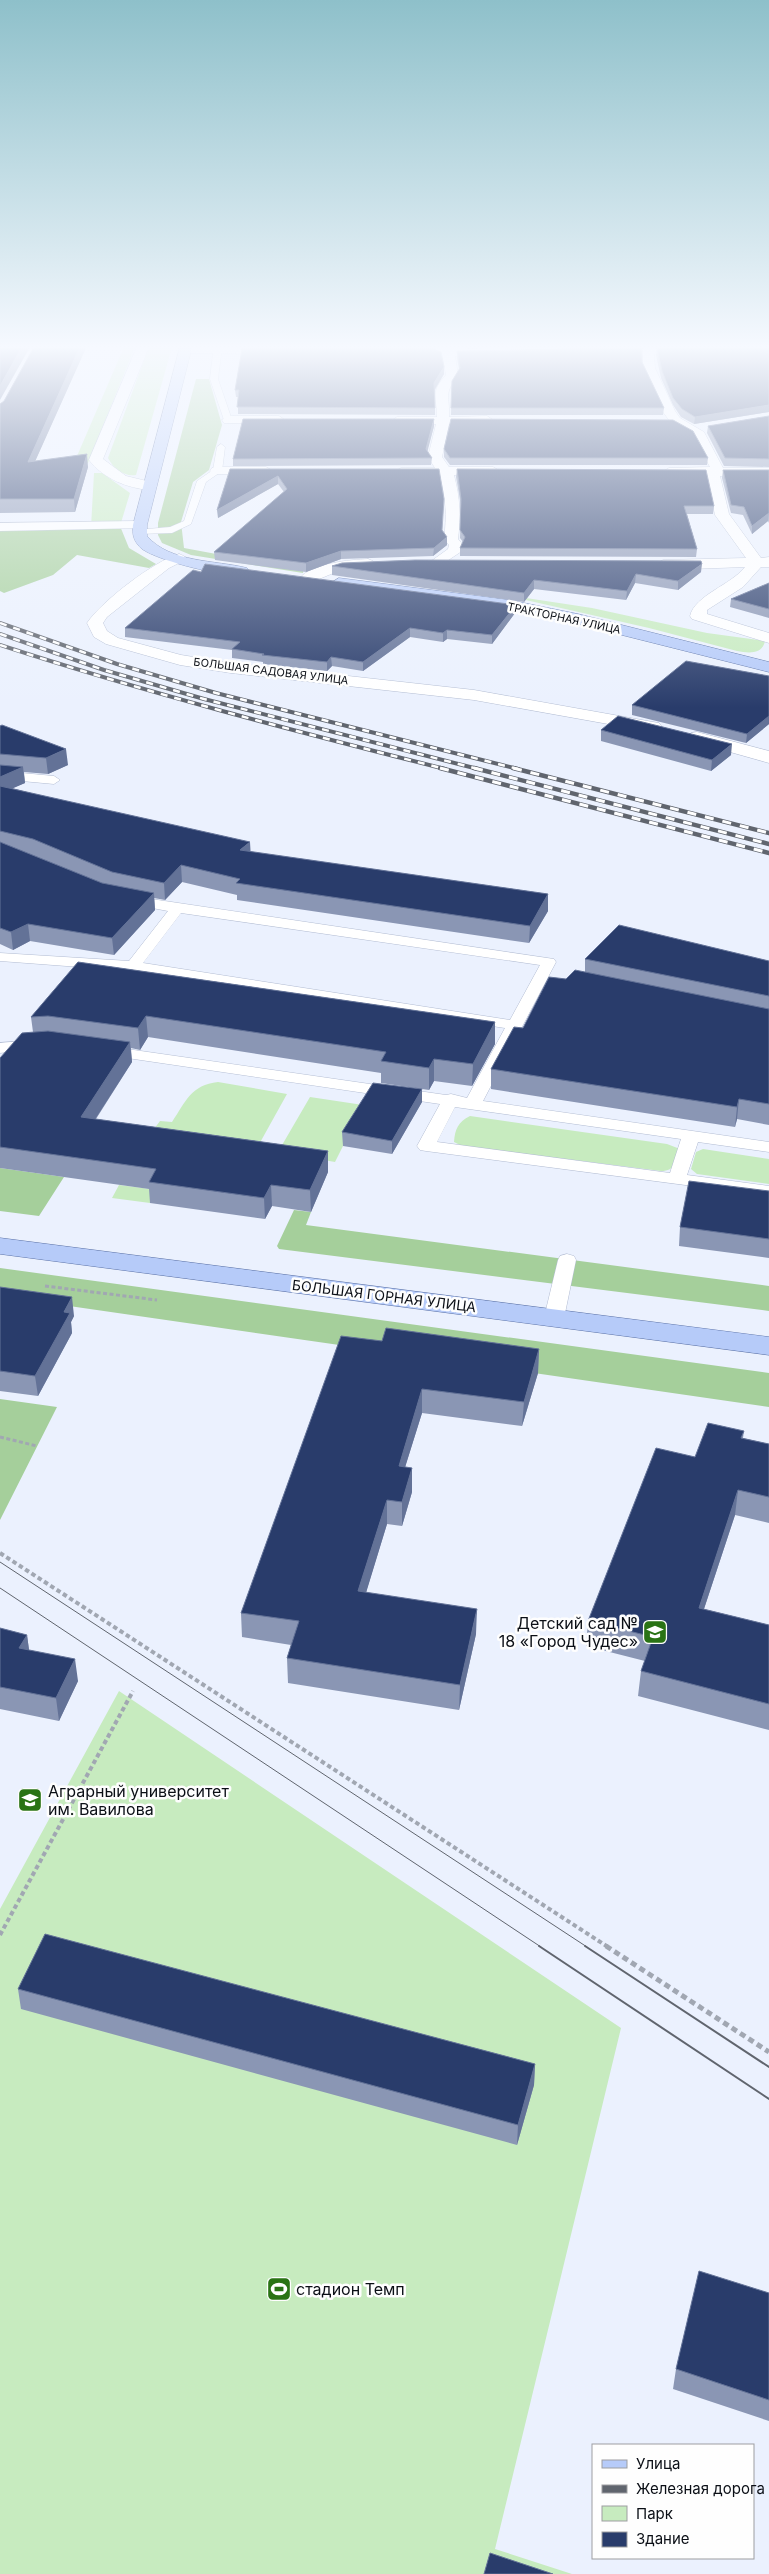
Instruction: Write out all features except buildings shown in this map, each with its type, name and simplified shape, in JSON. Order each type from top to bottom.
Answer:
[{"type":"main road","points":[[155,467],[140,529],[140,537],[147,544],[179,559],[262,574]]},
{"type":"main road","name":"ТРАКТОРНАЯ УЛИЦА","points":[[289,577],[398,589],[518,607],[578,619],[765,663]]},
{"type":"main road","name":"БОЛЬШАЯ ГОРНАЯ УЛИЦА","points":[[0,1246],[769,1346]]},
{"type":"street","points":[[102,467],[132,485],[150,486]]},
{"type":"street","points":[[442,467],[453,499],[454,517],[451,538],[456,545],[455,551],[431,562],[460,563]]},
{"type":"street","points":[[717,467],[713,477],[722,516],[762,563]]},
{"type":"street","points":[[217,471],[281,471]]},
{"type":"street","points":[[384,472],[509,471]]},
{"type":"street","points":[[656,472],[769,472]]},
{"type":"street","points":[[2,527],[140,529]]},
{"type":"street","name":"БОЛЬШАЯ САДОВАЯ УЛИЦА","points":[[179,559],[164,565],[101,614],[95,623],[100,634],[131,648],[180,660],[231,668],[474,695],[617,719],[679,732],[769,757]]},
{"type":"street","points":[[307,579],[317,573],[341,566],[388,563]]},
{"type":"street","points":[[649,565],[762,563]]},
{"type":"street","points":[[762,563],[745,580],[727,589],[700,608],[698,616],[769,638]]},
{"type":"lane","points":[[140,529],[160,532],[183,527],[188,522],[202,481],[217,471],[216,467]]},
{"type":"lane","points":[[0,775],[54,780]]},
{"type":"lane","points":[[119,897],[177,908],[550,962],[473,1103]]},
{"type":"lane","points":[[133,966],[177,908]]},
{"type":"lane","points":[[0,957],[133,966],[515,1025]]},
{"type":"lane","points":[[542,976],[561,980]]},
{"type":"lane","points":[[0,1048],[50,1044]]},
{"type":"lane","points":[[89,1049],[769,1147]]},
{"type":"lane","points":[[451,1100],[426,1146],[769,1192]]},
{"type":"lane","points":[[677,1179],[691,1136]]},
{"type":"lane","points":[[554,1318],[567,1260]]},
{"type":"path","points":[[45,1286],[157,1300]]},
{"type":"path","points":[[0,1437],[37,1446]]},
{"type":"path","points":[[0,1553],[769,2052]]},
{"type":"path","points":[[0,1935],[133,1692]]},
{"type":"green space","points":[[115,467],[138,467],[136,475],[127,475]]},
{"type":"green space","points":[[173,467],[210,467],[209,470],[193,482],[181,522],[184,548],[227,556],[305,561],[303,573],[191,555],[162,543],[158,535],[158,523]]},
{"type":"green space","points":[[94,473],[102,473],[130,493],[120,526],[91,527]]},
{"type":"green space","points":[[120,526],[129,548],[156,564],[149,568],[77,555],[53,575],[4,593],[0,591],[0,529]]},
{"type":"green space","points":[[499,594],[592,608],[707,633],[765,641],[758,651],[737,651],[649,628]]},
{"type":"green space","points":[[218,1082],[287,1094],[257,1148],[151,1133],[160,1121],[172,1122],[195,1090]]},
{"type":"green space","points":[[310,1097],[383,1108],[343,1146],[335,1162],[278,1152]]},
{"type":"green space","points":[[470,1116],[667,1144],[680,1149],[673,1167],[666,1171],[661,1171],[462,1146],[454,1142],[455,1133],[460,1123]]},
{"type":"green space","points":[[703,1149],[769,1159],[769,1184],[697,1174],[691,1169],[696,1152]]},
{"type":"green space","points":[[0,1168],[64,1177],[39,1216],[0,1211]]},
{"type":"green space","points":[[119,1185],[158,1190],[150,1203],[112,1198]]},
{"type":"green space","points":[[294,1210],[311,1212],[306,1225],[769,1286],[769,1311],[279,1249],[277,1246]]},
{"type":"green space","points":[[0,1268],[769,1373],[769,1407],[0,1296]]},
{"type":"green space","points":[[0,1399],[57,1407],[0,1520]]},
{"type":"green space","name":"стадион Темп","points":[[119,1691],[621,2028],[495,2549],[572,2574],[0,2574],[0,1909]]},
{"type":"tram line","points":[[0,1562],[587,1947]]},
{"type":"tram line","points":[[0,1588],[541,1947]]},
{"type":"tram line","points":[[539,1946],[769,2099]]},
{"type":"tram line","points":[[585,1946],[769,2067]]},
{"type":"railway","points":[[0,623],[117,664],[216,693],[518,769]]},
{"type":"railway","points":[[0,634],[104,670],[204,699],[478,769]]},
{"type":"railway","points":[[0,645],[55,663],[277,726],[445,769]]},
{"type":"railway","points":[[440,768],[769,853]]},
{"type":"railway","points":[[474,768],[769,844]]},
{"type":"railway","points":[[513,768],[769,833]]},
{"type":"place","name":"Детский сад № 18 «Город Чудес»","points":[[655,1632]]},
{"type":"place","name":"Аграрный университет им. Вавилова","points":[[30,1800]]},
{"type":"place","name":"стадион Темп","points":[[279,2289]]}]
